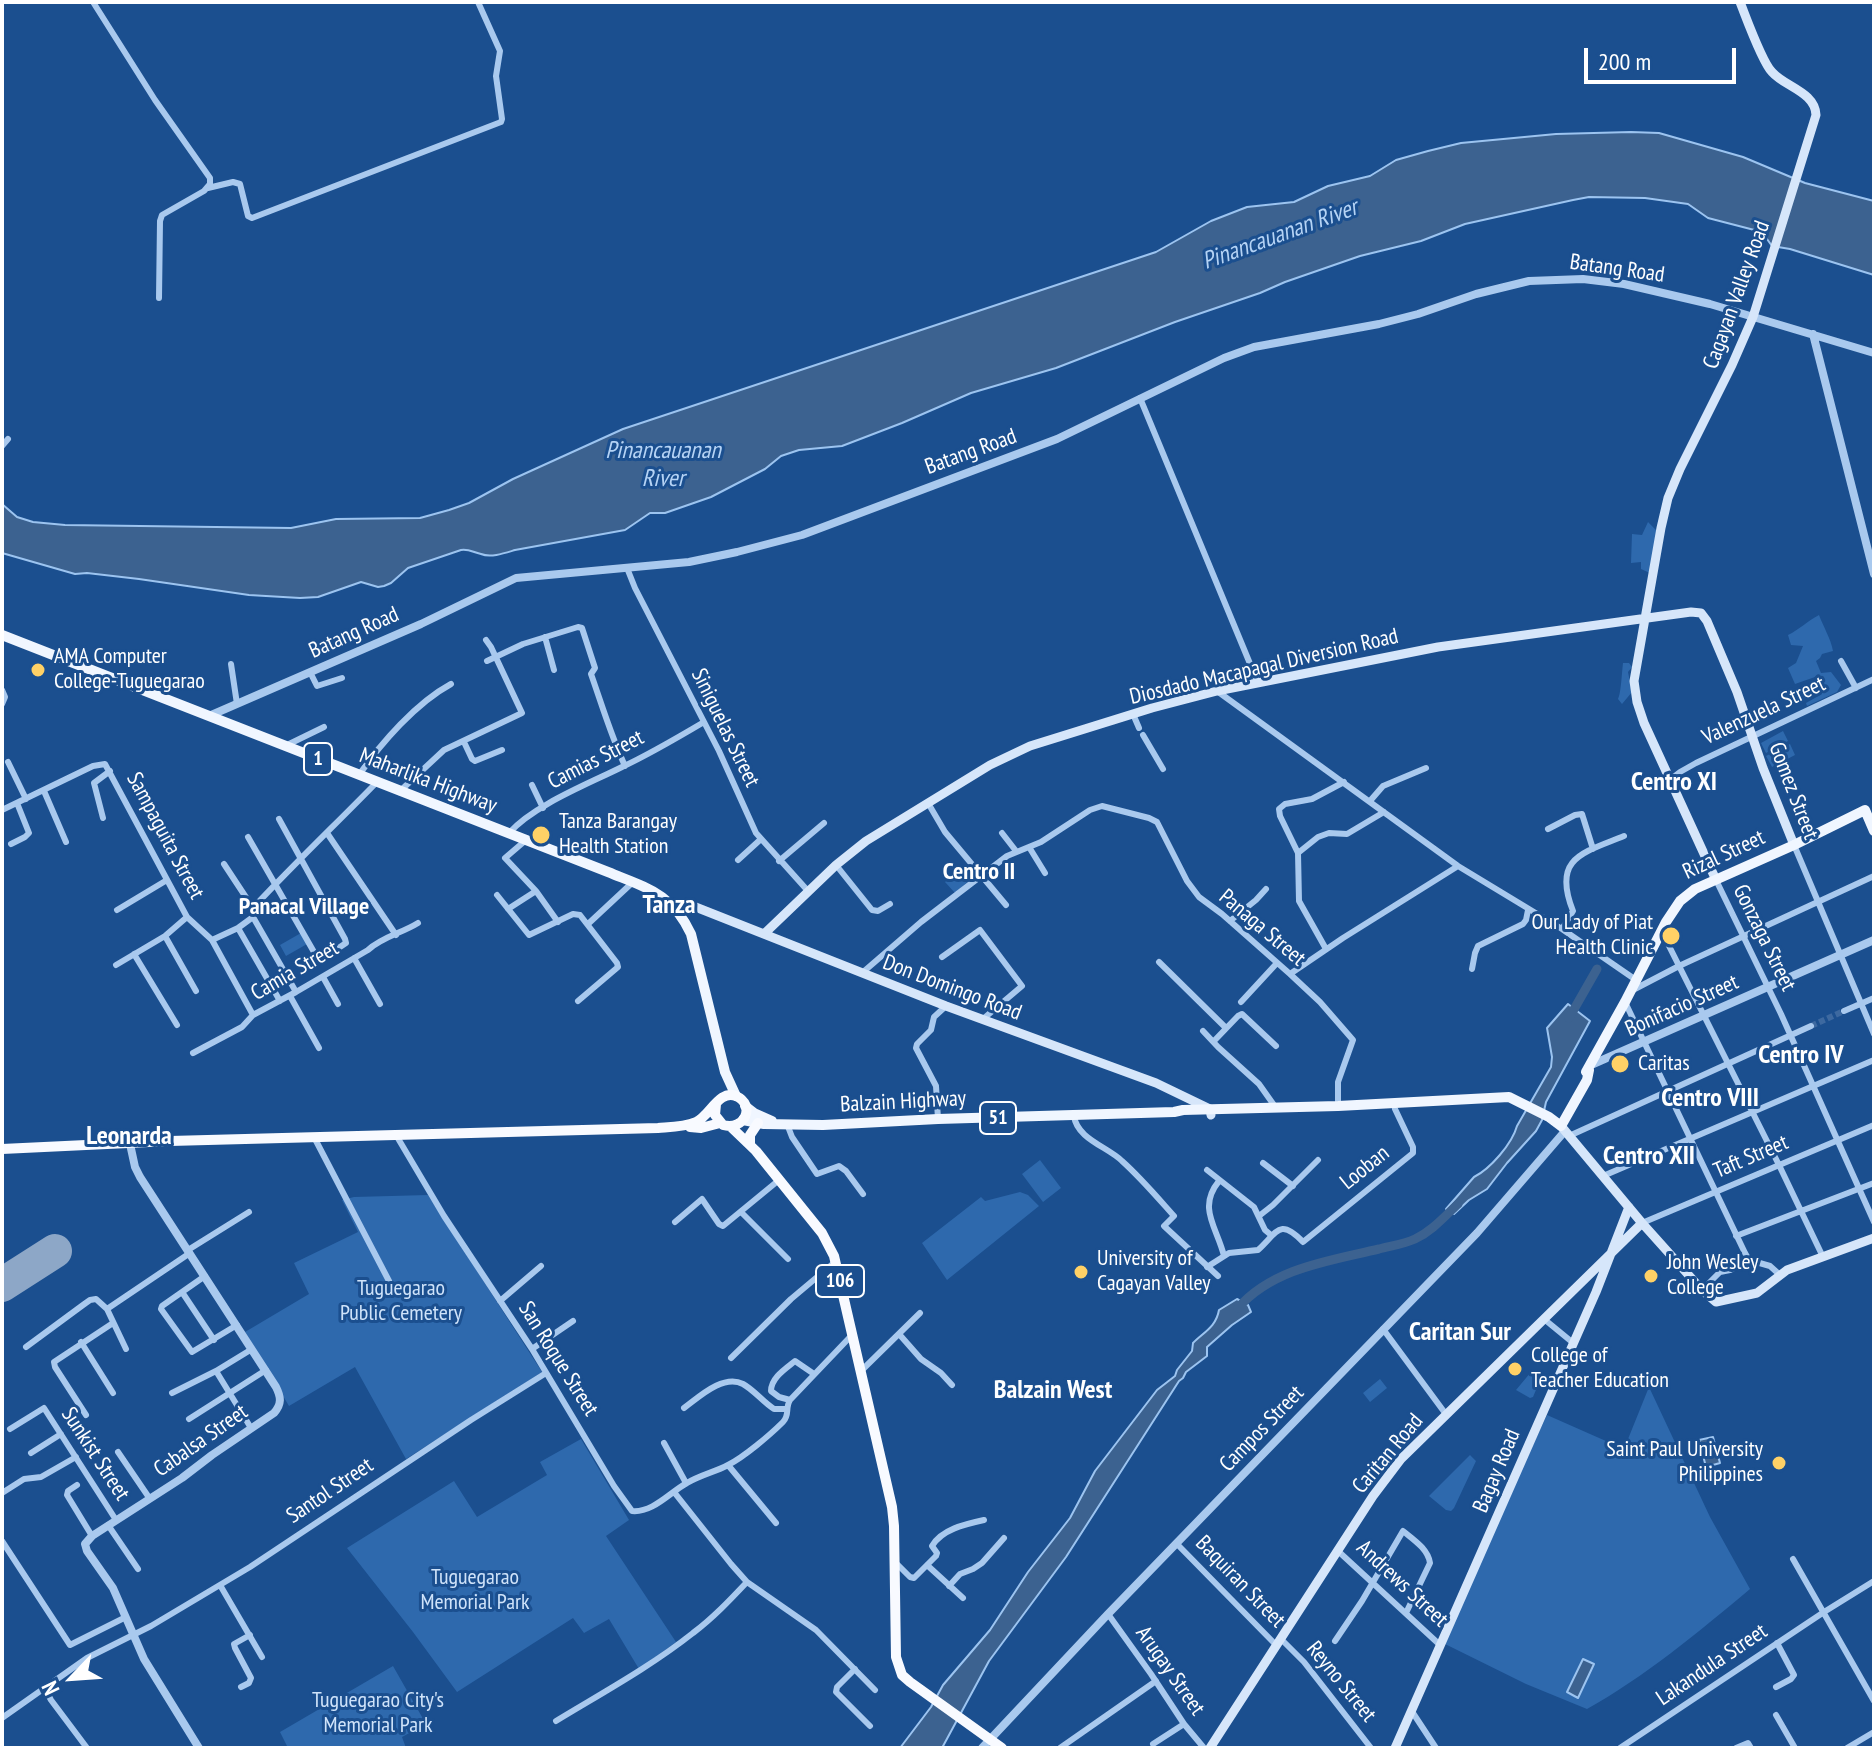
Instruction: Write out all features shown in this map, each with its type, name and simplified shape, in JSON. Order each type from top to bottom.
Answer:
[{"type":"highway","points":[[2,1149],[396,1134],[676,1126],[701,1128],[734,1123],[746,1113],[745,1106],[736,1096],[726,1095],[695,1123],[676,1126]]},
{"type":"highway","points":[[718,1102],[715,1115],[734,1123]]},
{"type":"highway","name":"106","points":[[734,1123],[822,1233],[835,1262],[889,1491],[894,1526],[896,1657],[902,1675],[1002,1748]]},
{"type":"highway","points":[[750,1145],[750,1135],[758,1123]]},
{"type":"main road","name":"Cagayan Valley Road","points":[[1645,619],[1668,498],[1753,317],[1816,115],[1815,106],[1809,99],[1770,71],[1740,2]]},
{"type":"main road","name":"Gomez Street","points":[[1645,619],[1691,612],[1704,616],[1737,692],[1794,845]]},
{"type":"main road","name":"Diosdado Macapagal Diversion Road","points":[[764,934],[836,865],[866,841],[1006,756],[1030,746],[1217,691],[1438,647],[1645,619]]},
{"type":"main road","name":"Gonzaga Street","points":[[1645,619],[1635,673],[1635,691],[1644,723],[1716,880]]},
{"type":"main road","name":"Maharlika Highway","points":[[2,635],[633,882],[660,895],[675,907]]},
{"type":"main road","name":"Rizal Street","points":[[1560,1126],[1587,1080],[1590,1067],[1661,930],[1683,897],[1870,808]]},
{"type":"main road","points":[[1870,808],[1874,831]]},
{"type":"main road","name":"Don Domingo Road","points":[[675,907],[693,906],[946,1006],[1156,1083],[1210,1112]]},
{"type":"main road","points":[[675,907],[691,934],[725,1072],[736,1096]]},
{"type":"main road","points":[[718,1102],[724,1088],[725,1072]]},
{"type":"main road","name":"Balzain Highway","points":[[1210,1112],[1509,1097],[1560,1126]]},
{"type":"main road","name":"Balzain Highway","points":[[782,1123],[819,1125],[1174,1112],[1395,1109],[1519,1102]]},
{"type":"main road","name":"51","points":[[745,1106],[766,1119],[782,1123]]},
{"type":"main road","name":"51","points":[[734,1123],[782,1123]]},
{"type":"main road","points":[[1560,1126],[1642,1223],[1716,1302],[1757,1293],[1787,1270],[1874,1238]]},
{"type":"main road","name":"Bagay Road","points":[[1395,1748],[1596,1292],[1629,1207]]},
{"type":"main road","name":"Caritan Road","points":[[1210,1748],[1373,1496],[1401,1459],[1642,1223]]},
{"type":"street","points":[[93,2],[162,111],[208,173],[208,188]]},
{"type":"street","points":[[159,298],[162,215],[208,188],[238,182],[248,216],[252,218],[500,123],[496,76],[500,51],[478,2]]},
{"type":"street","name":"Batang Road","points":[[209,716],[431,619],[516,578],[665,565],[716,557],[802,535],[1039,446],[1224,358],[1254,347],[1379,324],[1529,281],[1583,279],[1624,284],[1697,301],[1874,353]]},
{"type":"street","points":[[1813,334],[1874,574]]},
{"type":"street","points":[[1140,398],[1258,683]]},
{"type":"street","points":[[2,446],[8,439]]},
{"type":"street","name":"Siniguelas Street","points":[[627,568],[719,751],[756,833],[808,891]]},
{"type":"street","points":[[487,661],[545,637],[578,627],[583,629],[595,668],[591,674],[614,744],[625,766]]},
{"type":"street","points":[[545,637],[554,670]]},
{"type":"street","points":[[399,792],[444,750],[521,715],[486,640]]},
{"type":"street","points":[[1841,661],[1856,688]]},
{"type":"street","points":[[231,664],[237,704]]},
{"type":"street","points":[[310,672],[317,686],[342,678]]},
{"type":"street","name":"Valenzuela Street","points":[[1671,779],[1688,767],[1874,679]]},
{"type":"street","points":[[359,775],[422,704],[451,684]]},
{"type":"street","points":[[2,690],[5,697],[2,704]]},
{"type":"street","points":[[1217,691],[1458,866],[1562,929],[1636,980]]},
{"type":"street","points":[[1133,714],[1163,769]]},
{"type":"street","name":"Camias Street","points":[[509,833],[543,808],[704,722]]},
{"type":"street","points":[[285,746],[324,727]]},
{"type":"street","points":[[464,742],[475,761],[502,750]]},
{"type":"street","points":[[8,762],[26,799]]},
{"type":"street","name":"Sampaguita Street","points":[[4,809],[98,764],[105,764],[187,917],[212,940],[253,1015]]},
{"type":"street","points":[[1370,801],[1383,786],[1426,768]]},
{"type":"street","points":[[103,818],[94,783],[110,771]]},
{"type":"street","points":[[253,908],[377,782]]},
{"type":"street","points":[[1326,949],[1299,901],[1298,853],[1279,812],[1285,804],[1312,799],[1344,782]]},
{"type":"street","points":[[532,785],[543,808]]},
{"type":"street","points":[[44,791],[66,842]]},
{"type":"street","points":[[2,799],[4,809]]},
{"type":"street","points":[[11,844],[29,833],[17,803]]},
{"type":"street","points":[[928,803],[945,832],[1006,905]]},
{"type":"street","name":"Panaga Street","points":[[1029,847],[1050,838],[1090,810],[1102,806],[1157,822],[1193,891],[1290,974],[1353,1040],[1338,1082],[1338,1106]]},
{"type":"street","points":[[1298,853],[1323,834],[1347,834],[1384,812]]},
{"type":"street","points":[[1548,829],[1582,814],[1593,849]]},
{"type":"street","points":[[279,819],[343,945]]},
{"type":"street","points":[[779,861],[824,823]]},
{"type":"street","points":[[327,833],[396,935]]},
{"type":"street","points":[[1002,833],[1016,851]]},
{"type":"street","points":[[1562,929],[1573,911],[1564,882],[1569,865],[1581,855],[1624,836]]},
{"type":"street","points":[[248,837],[318,959]]},
{"type":"street","points":[[738,860],[761,839]]},
{"type":"street","points":[[526,840],[505,858],[536,891],[558,922]]},
{"type":"street","name":"Gomez Street","points":[[1794,845],[1874,1034]]},
{"type":"street","points":[[862,973],[981,874],[1016,851],[1029,847],[1045,873]]},
{"type":"street","points":[[224,864],[253,908],[253,917],[319,1048]]},
{"type":"street","points":[[836,865],[872,910],[878,911],[890,904]]},
{"type":"street","points":[[1290,974],[1458,866]]},
{"type":"street","points":[[1631,991],[1874,876]]},
{"type":"street","points":[[117,910],[167,880]]},
{"type":"street","name":"Gonzaga Street","points":[[1716,880],[1874,1222]]},
{"type":"street","points":[[588,924],[633,882]]},
{"type":"street","points":[[1230,921],[1266,889]]},
{"type":"street","points":[[508,909],[536,891]]},
{"type":"street","points":[[497,895],[529,935],[573,914],[578,914],[588,924],[618,967],[578,1001]]},
{"type":"street","points":[[1472,969],[1478,946],[1523,924],[1528,910]]},
{"type":"street","points":[[116,965],[165,936],[187,917]]},
{"type":"street","points":[[212,940],[253,917]]},
{"type":"street","name":"Camia Street","points":[[193,1053],[242,1027],[253,1015],[323,977],[385,938],[418,923]]},
{"type":"street","points":[[238,928],[280,1001]]},
{"type":"street","points":[[942,957],[980,930],[1022,986],[983,1019]]},
{"type":"street","points":[[1661,930],[1823,1257]]},
{"type":"street","points":[[165,936],[196,991]]},
{"type":"street","name":"Bonifacio Street","points":[[1590,1067],[1874,940]]},
{"type":"street","points":[[134,954],[177,1025]]},
{"type":"street","points":[[354,958],[380,1004]]},
{"type":"street","points":[[1159,962],[1226,1028]]},
{"type":"street","points":[[1241,1002],[1277,963]]},
{"type":"street","points":[[323,977],[338,1004]]},
{"type":"street","points":[[1844,1011],[1874,998]]},
{"type":"street","points":[[1625,1002],[1749,1260]]},
{"type":"street","points":[[938,1119],[936,1086],[916,1048],[931,1030],[934,1017],[946,1006]]},
{"type":"street","points":[[1214,1041],[1238,1016],[1243,1015],[1276,1046]]},
{"type":"street","points":[[1560,1126],[1668,1092],[1811,1026]]},
{"type":"street","points":[[1203,1031],[1259,1084],[1276,1108]]},
{"type":"street","points":[[1603,1176],[1874,1060]]},
{"type":"street","name":"Looban","points":[[1271,1235],[1285,1229],[1303,1242],[1414,1152],[1395,1109]]},
{"type":"street","points":[[1074,1116],[1075,1122],[1097,1146],[1124,1163],[1174,1216],[1164,1226],[1218,1276]]},
{"type":"street","points":[[782,1123],[817,1174],[839,1166],[863,1194]]},
{"type":"street","name":"Taft Street","points":[[1642,1223],[1874,1125]]},
{"type":"street","name":"Campos Street","points":[[982,1748],[1477,1233],[1560,1126]]},
{"type":"street","name":"San Roque Street","points":[[396,1134],[444,1216],[532,1349],[632,1511],[642,1512],[686,1483],[728,1465],[785,1421],[787,1409]]},
{"type":"street","points":[[314,1137],[389,1281]]},
{"type":"street","name":"Cabalsa Street","points":[[92,1536],[274,1413],[280,1404],[279,1394],[266,1370],[140,1177],[130,1144]]},
{"type":"street","points":[[1259,1216],[1318,1160]]},
{"type":"street","points":[[1263,1163],[1293,1186]]},
{"type":"street","points":[[1207,1170],[1248,1201],[1271,1235],[1262,1247],[1254,1251],[1235,1251],[1207,1267]]},
{"type":"street","points":[[675,1222],[702,1199],[723,1226],[779,1180]]},
{"type":"street","points":[[1219,1181],[1210,1193],[1208,1206],[1224,1256]]},
{"type":"street","points":[[1736,1236],[1874,1183]]},
{"type":"street","points":[[107,1309],[249,1212]]},
{"type":"street","points":[[741,1212],[788,1259]]},
{"type":"street","points":[[1702,1290],[1720,1272],[1749,1260],[1770,1266],[1780,1275]]},
{"type":"street","points":[[731,1358],[791,1299],[835,1262]]},
{"type":"street","points":[[500,1301],[541,1266]]},
{"type":"street","points":[[205,1276],[161,1309],[191,1352],[237,1325]]},
{"type":"street","points":[[182,1292],[214,1340]]},
{"type":"street","points":[[26,1347],[90,1300],[96,1299],[107,1309],[126,1349]]},
{"type":"street","points":[[860,1372],[920,1313]]},
{"type":"street","points":[[1544,1319],[1572,1342]]},
{"type":"street","points":[[532,1349],[573,1321]]},
{"type":"street","points":[[86,1415],[53,1364],[58,1357],[113,1323]]},
{"type":"street","points":[[1383,1329],[1445,1413]]},
{"type":"street","points":[[899,1334],[921,1359],[952,1385]]},
{"type":"street","points":[[684,1408],[712,1388],[728,1382],[742,1384],[774,1409],[787,1409],[790,1400],[851,1336]]},
{"type":"street","points":[[81,1342],[113,1393]]},
{"type":"street","points":[[172,1393],[252,1349]]},
{"type":"street","points":[[771,1391],[771,1383],[795,1361],[814,1374]]},
{"type":"street","points":[[189,1419],[266,1370]]},
{"type":"street","points":[[216,1371],[251,1428]]},
{"type":"street","name":"Santol Street","points":[[2,1717],[93,1654],[220,1585],[546,1373]]},
{"type":"street","points":[[759,1397],[771,1391]]},
{"type":"street","points":[[771,1391],[790,1400]]},
{"type":"street","name":"Sunkist Street","points":[[10,1429],[44,1408],[76,1457],[138,1569]]},
{"type":"street","points":[[31,1453],[61,1434]]},
{"type":"street","points":[[664,1443],[686,1483]]},
{"type":"street","points":[[118,1452],[150,1499]]},
{"type":"street","points":[[2,1493],[24,1479],[41,1477],[76,1457]]},
{"type":"street","points":[[728,1465],[776,1523]]},
{"type":"street","points":[[77,1485],[67,1495],[92,1536],[85,1544],[87,1551],[113,1588],[132,1635],[199,1748]]},
{"type":"street","points":[[674,1492],[747,1582],[804,1621],[875,1690]]},
{"type":"street","points":[[895,1562],[912,1578],[915,1577],[936,1556],[932,1544],[942,1534],[984,1520]]},
{"type":"street","points":[[1335,1641],[1403,1531],[1427,1552],[1430,1559],[1406,1613]]},
{"type":"street","points":[[949,1586],[960,1574],[978,1567],[1004,1538]]},
{"type":"street","points":[[2,1541],[70,1645],[126,1617]]},
{"type":"street","name":"Baquiran Street","points":[[1176,1543],[1279,1642]]},
{"type":"street","name":"Andrews Street","points":[[1338,1551],[1440,1645]]},
{"type":"street","points":[[1793,1559],[1874,1701]]},
{"type":"street","points":[[927,1565],[963,1598]]},
{"type":"street","name":"Lakandula Street","points":[[1620,1748],[1874,1581]]},
{"type":"street","points":[[556,1721],[689,1637],[747,1582]]},
{"type":"street","points":[[220,1585],[262,1657]]},
{"type":"street","name":"Arugay Street","points":[[1108,1614],[1204,1748]]},
{"type":"street","points":[[241,1687],[251,1678],[234,1644],[250,1635]]},
{"type":"street","name":"Reyno Street","points":[[1279,1642],[1304,1662],[1371,1748]]},
{"type":"street","points":[[1776,1687],[1794,1675],[1777,1643]]},
{"type":"street","points":[[855,1669],[837,1687],[836,1692],[870,1726]]},
{"type":"street","points":[[1060,1748],[1156,1681]]},
{"type":"street","points":[[45,1689],[87,1748]]},
{"type":"street","points":[[1411,1710],[1436,1748]]},
{"type":"street","points":[[1776,1715],[1795,1748]]},
{"type":"street","points":[[1153,1744],[1184,1724]]},
{"type":"street","points":[[1403,1729],[1423,1729]]},
{"type":"street","points":[[1847,1748],[1874,1732]]},
{"type":"street","points":[[1736,1748],[1748,1743],[1751,1748]]},
{"type":"green space","points":[[1648,522],[1657,531],[1650,573],[1641,569],[1641,562],[1631,563],[1632,534],[1642,535]]},
{"type":"green space","points":[[1819,615],[1833,651],[1822,654],[1816,661],[1821,673],[1831,672],[1841,685],[1837,692],[1807,706],[1806,703],[1822,694],[1815,677],[1795,684],[1788,668],[1796,663],[1803,646],[1791,645],[1788,635]]},
{"type":"green space","points":[[1623,663],[1629,663],[1632,667],[1628,672],[1632,692],[1622,704],[1618,699]]},
{"type":"green space","points":[[1783,731],[1788,741],[1766,753],[1761,743]]},
{"type":"green space","points":[[1790,744],[1795,755],[1772,767],[1766,756]]},
{"type":"green space","points":[[965,864],[975,875],[955,893],[945,882]]},
{"type":"green space","points":[[301,933],[307,944],[286,956],[280,945]]},
{"type":"green space","points":[[1040,1160],[1061,1188],[1043,1202],[1022,1174]]},
{"type":"green space","points":[[1020,1192],[1039,1206],[947,1280],[922,1243],[981,1197],[985,1201]]},
{"type":"green space","name":"Tuguegarao Public Cemetery","points":[[428,1195],[542,1372],[406,1459],[355,1367],[289,1406],[245,1332],[309,1294],[294,1263],[358,1232],[342,1200]]},
{"type":"green space","points":[[1531,1372],[1541,1378],[1530,1398],[1516,1390]]},
{"type":"green space","points":[[1380,1379],[1387,1388],[1370,1402],[1363,1393]]},
{"type":"green space","points":[[1649,1387],[1710,1517],[1750,1589],[1650,1668],[1587,1709],[1526,1684],[1445,1644],[1486,1546],[1547,1415],[1624,1449]]},
{"type":"green space","name":"Tuguegarao Memorial Park","points":[[581,1439],[629,1520],[606,1536],[676,1642],[639,1669],[609,1619],[584,1633],[573,1618],[457,1692],[347,1548],[454,1481],[477,1517],[547,1475],[540,1462]]},
{"type":"green space","points":[[1470,1455],[1476,1461],[1454,1508],[1446,1510],[1429,1496]]},
{"type":"green space","name":"Tuguegarao City's Memorial Park","points":[[393,1666],[426,1724],[402,1737],[406,1748],[288,1748],[280,1732]]},
{"type":"water","name":"Pinancauanan River","points":[[1659,133],[1743,157],[1805,183],[1874,201],[1874,275],[1772,246],[1762,232],[1708,218],[1688,204],[1645,198],[1589,197],[1465,224],[1421,241],[1360,256],[1056,368],[971,393],[842,446],[799,450],[781,456],[765,469],[711,497],[665,513],[650,513],[625,530],[494,555],[461,550],[408,568],[384,586],[361,582],[318,597],[249,595],[139,579],[75,574],[2,553],[2,504],[17,517],[65,525],[291,528],[336,519],[420,518],[469,503],[513,479],[623,429],[1156,252],[1211,221],[1247,207],[1294,202],[1328,186],[1370,176],[1396,160],[1461,143],[1556,134]]},
{"type":"water","points":[[1568,1004],[1590,1021],[1546,1102],[1542,1120],[1487,1189],[1454,1214],[1446,1209],[1474,1177],[1500,1155],[1551,1067],[1547,1028]]},
{"type":"water","points":[[1237,1299],[1248,1305],[1251,1312],[1207,1347],[1207,1356],[1179,1381],[1066,1557],[989,1661],[942,1748],[900,1748],[931,1707],[943,1685],[990,1630],[1028,1572],[1070,1518],[1095,1471],[1157,1390],[1175,1376],[1192,1351],[1193,1343],[1212,1325],[1219,1310]]},
{"type":"water","points":[[1713,1437],[1720,1463],[1706,1467],[1699,1440]]},
{"type":"water","points":[[1583,1659],[1594,1664],[1578,1698],[1567,1692]]},
{"type":"waterway","points":[[1569,1018],[1597,969]]},
{"type":"waterway","points":[[1238,1308],[1252,1294],[1285,1275],[1322,1262],[1415,1239],[1458,1204]]},
{"type":"runway","points":[[2,1285],[55,1251]]},
{"type":"tunnel","points":[[1811,1026],[1844,1011]]},
{"type":"place","name":"AMA Computer College-Tuguegarao","points":[[38,670]]},
{"type":"place","name":"Tanza Barangay Health Station","points":[[541,835]]},
{"type":"place","name":"Our Lady of Piat Health Clinic","points":[[1671,936]]},
{"type":"place","name":"Caritas","points":[[1620,1064]]},
{"type":"place","name":"University of Cagayan Valley","points":[[1081,1272]]},
{"type":"place","name":"John Wesley College","points":[[1651,1276]]},
{"type":"place","name":"College of Teacher Education","points":[[1515,1369]]},
{"type":"place","name":"Saint Paul University Philippines","points":[[1779,1463]]},
{"type":"district","name":"Centro XI","points":[[1674,783]]},
{"type":"district","name":"Centro II","points":[[979,872]]},
{"type":"district","name":"Tanza","points":[[669,906]]},
{"type":"district","name":"Panacal Village","points":[[304,907]]},
{"type":"district","name":"Centro IV","points":[[1801,1056]]},
{"type":"district","name":"Centro VIII","points":[[1710,1099]]},
{"type":"district","name":"Leonarda","points":[[129,1137]]},
{"type":"district","name":"Centro XII","points":[[1649,1157]]},
{"type":"district","name":"Caritan Sur","points":[[1460,1333]]},
{"type":"district","name":"Balzain West","points":[[1053,1391]]}]
